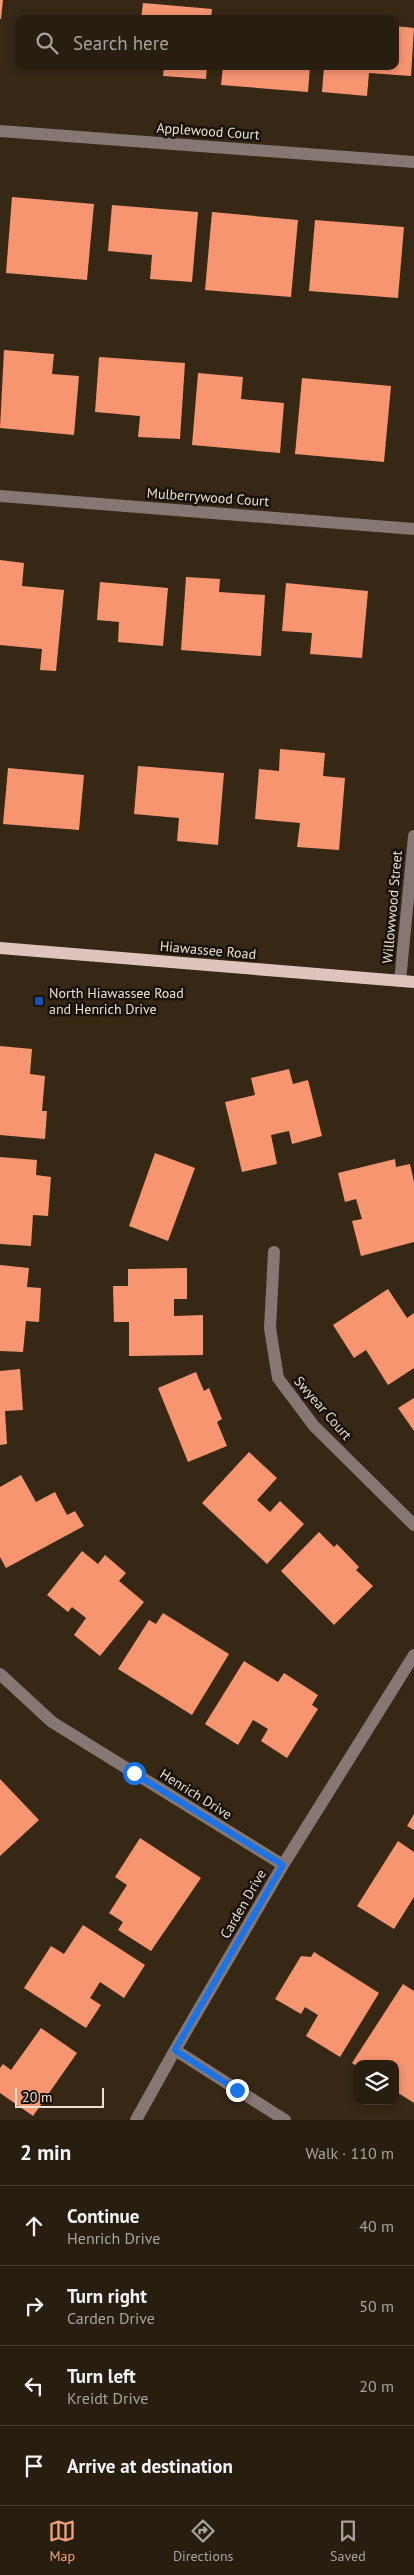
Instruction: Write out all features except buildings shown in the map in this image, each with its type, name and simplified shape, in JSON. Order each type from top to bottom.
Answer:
[{"type":"main road","name":"Hiawassee Road","points":[[0,948],[414,982]]},
{"type":"street","name":"Applewood Court","points":[[0,131],[414,162]]},
{"type":"street","name":"Mulberrywood Court","points":[[0,496],[414,529]]},
{"type":"street","name":"Willowwood Street","points":[[400,981],[414,836]]},
{"type":"street","name":"Swyear Court","points":[[274,1252],[270,1328],[278,1378],[314,1426],[414,1524]]},
{"type":"street","name":"Carden Drive","points":[[136,2120],[283,1865],[414,1655]]},
{"type":"street","name":"Henrich Drive","points":[[0,1674],[52,1722],[283,1865]]},
{"type":"street","points":[[175,2050],[285,2120]]},
{"type":"place","name":"North Hiawassee Road and Henrich Drive","points":[[39,1001]]},
{"type":"route","points":[[134,1773],[283,1865],[175,2050],[237,2090]]}]
